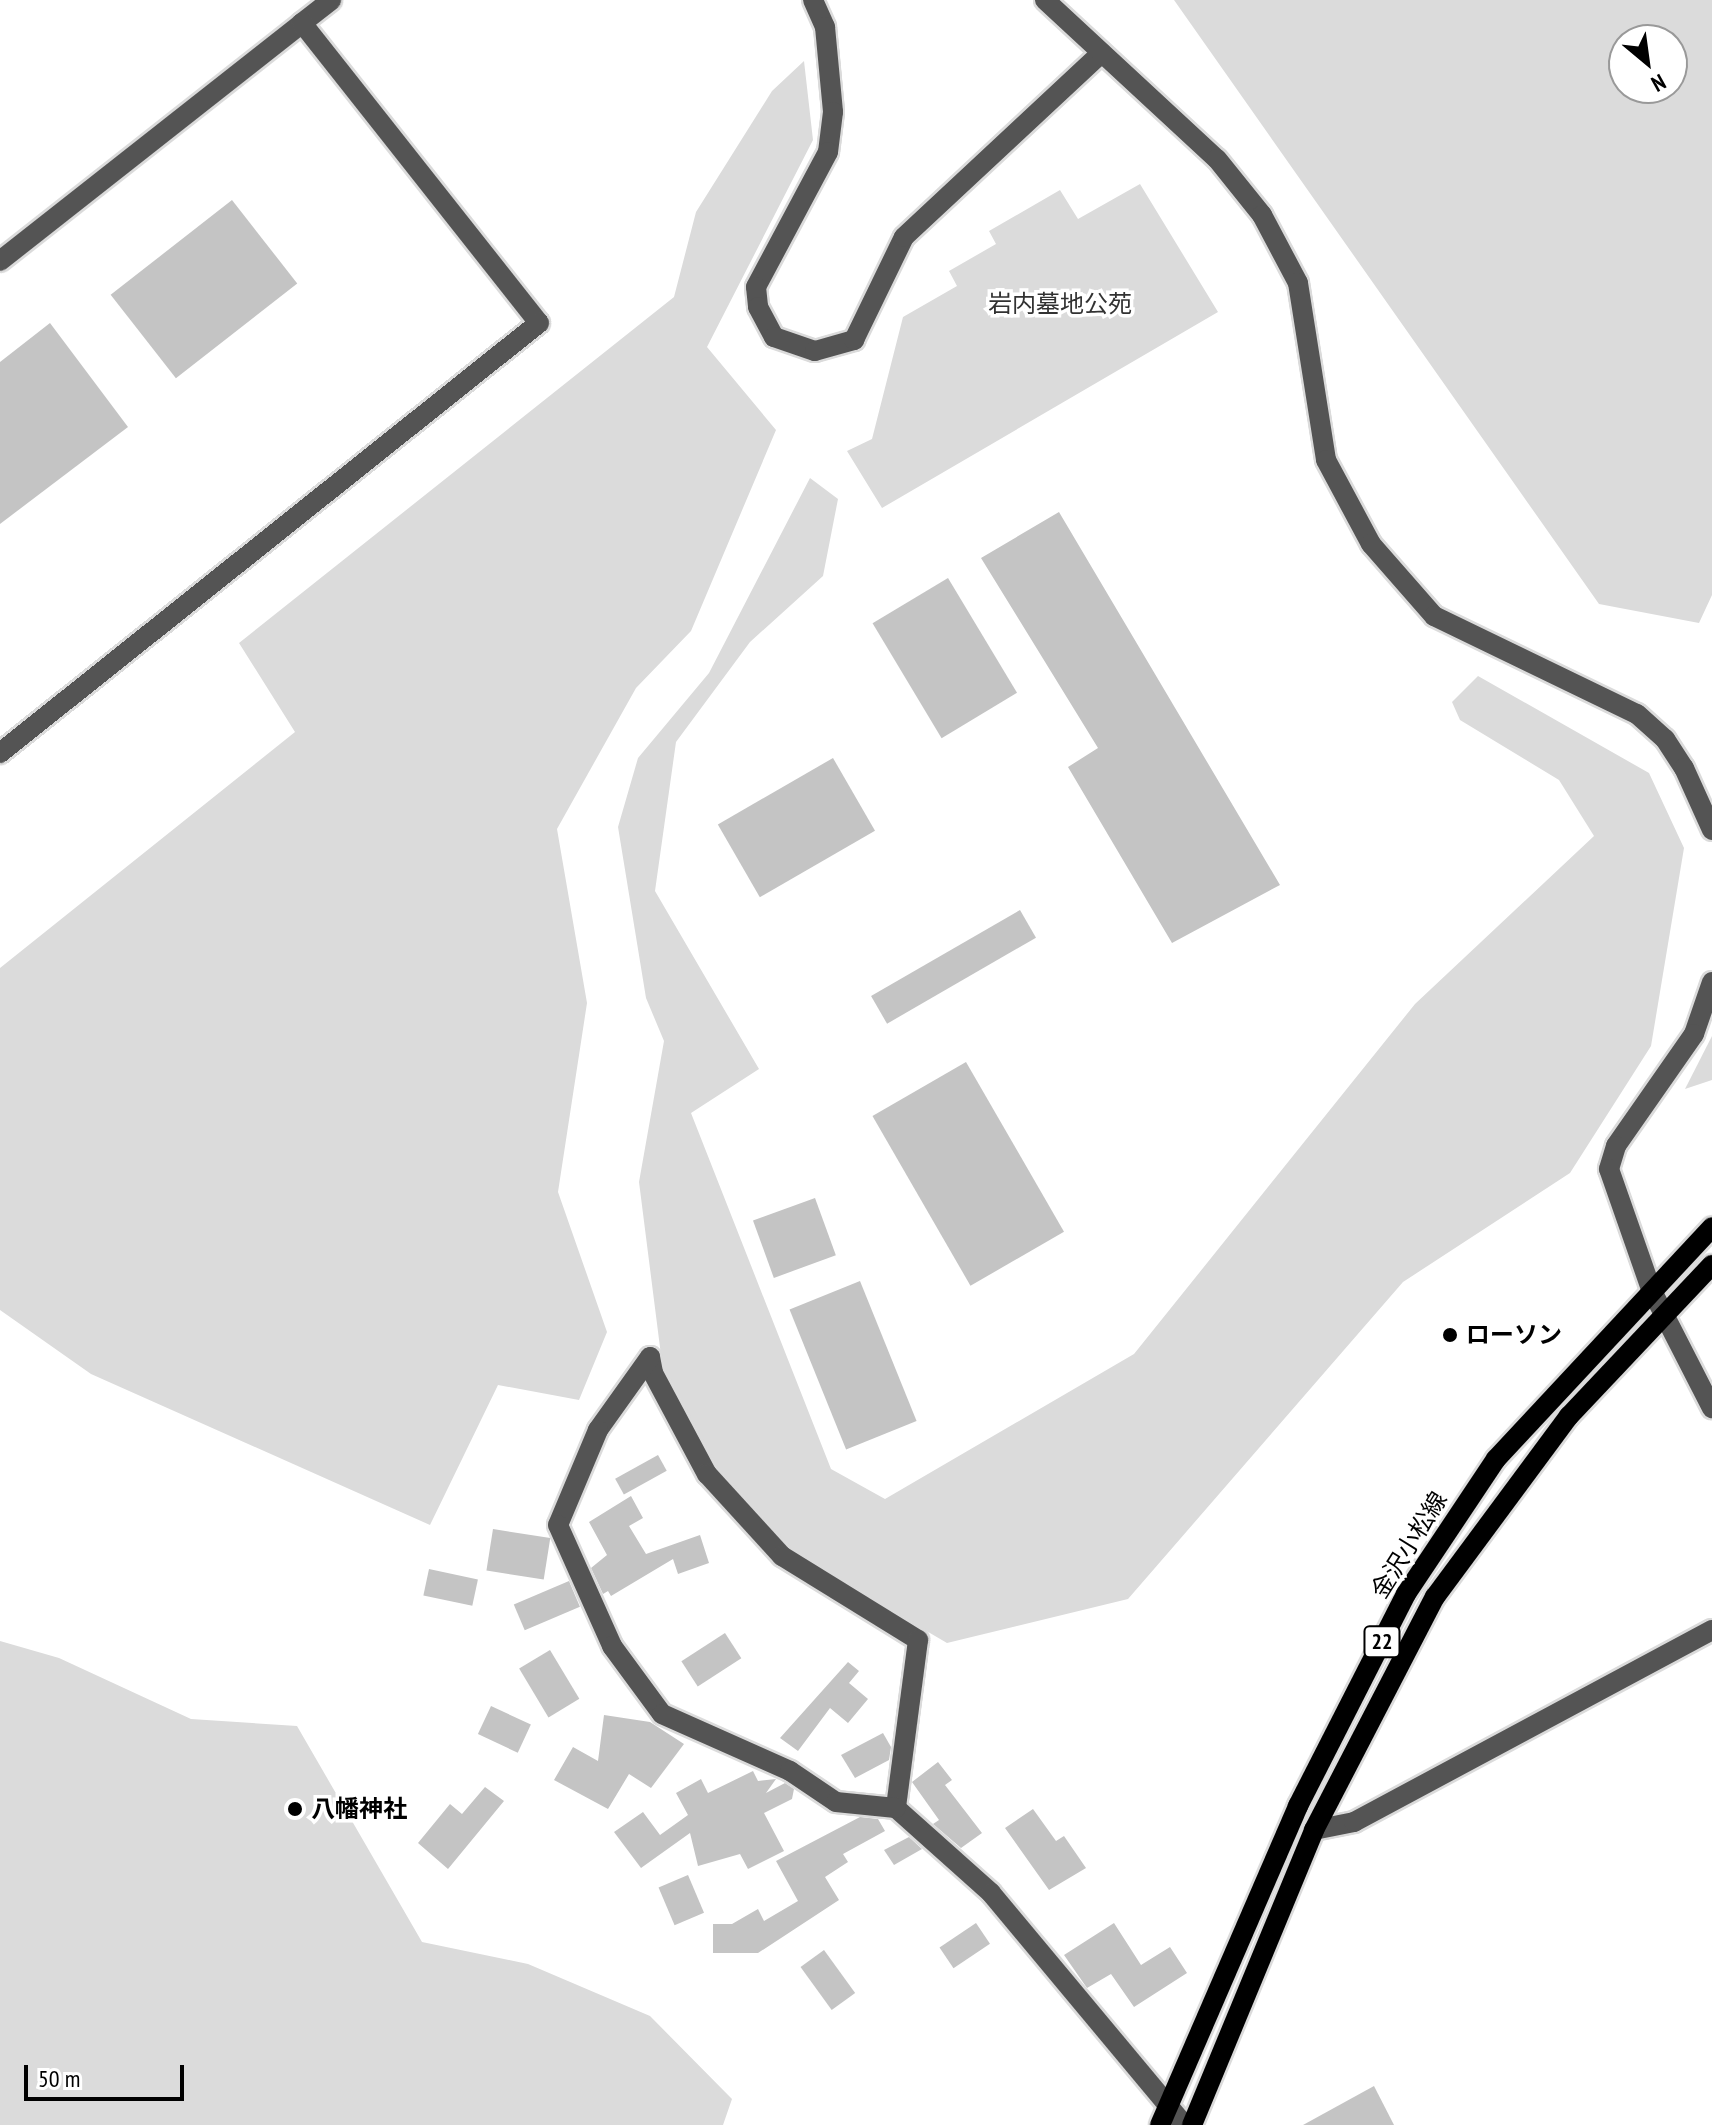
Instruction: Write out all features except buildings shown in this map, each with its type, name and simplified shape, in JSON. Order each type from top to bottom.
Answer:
[{"type":"main road","name":"金沢小松線","points":[[1163,2116],[1298,1806],[1406,1594],[1496,1459],[1712,1227]]},
{"type":"main road","name":"金沢小松線","points":[[1192,2125],[1314,1830],[1435,1597],[1569,1416],[1663,1312],[1712,1265]]},
{"type":"street","points":[[0,261],[331,0]]},
{"type":"street","points":[[813,0],[825,27],[833,112],[828,152],[756,287],[758,307],[774,337],[815,351],[854,340],[904,237],[1101,53]]},
{"type":"street","points":[[1045,0],[1217,159],[1262,215],[1298,283],[1326,460],[1371,544],[1434,616],[1637,714],[1665,739],[1684,768],[1712,830]]},
{"type":"street","points":[[0,753],[539,323],[302,23]]},
{"type":"street","points":[[1712,982],[1694,1034],[1616,1146],[1609,1169],[1651,1289],[1712,1408]]},
{"type":"street","points":[[896,1808],[918,1640],[782,1556],[707,1474],[653,1373],[650,1357],[598,1430],[558,1525],[612,1646],[662,1714],[790,1771],[836,1802],[896,1808],[991,1893],[1163,2116],[1184,2125]]},
{"type":"street","points":[[1314,1830],[1354,1822],[1712,1630]]},
{"type":"green space","points":[[1174,0],[1712,0],[1712,595],[1699,623],[1599,604]]},
{"type":"green space","points":[[804,61],[813,140],[707,347],[776,430],[691,631],[636,688],[557,829],[587,1003],[558,1192],[607,1332],[579,1400],[498,1385],[430,1525],[91,1374],[0,1310],[0,968],[295,732],[239,643],[674,297],[696,212],[772,91]]},
{"type":"green space","name":"岩内墓地公苑","points":[[1140,184],[1218,312],[882,508],[847,451],[872,439],[903,317],[957,286],[949,271],[996,244],[989,231],[1060,190],[1078,219]]},
{"type":"green space","points":[[810,478],[838,499],[823,576],[750,642],[676,742],[655,891],[759,1069],[691,1113],[831,1469],[885,1499],[1134,1354],[1415,1004],[1594,836],[1559,780],[1460,720],[1452,702],[1478,676],[1649,773],[1684,848],[1651,1046],[1570,1173],[1403,1282],[1128,1599],[947,1643],[790,1551],[715,1468],[663,1371],[639,1182],[664,1041],[646,998],[618,827],[638,758],[709,673]]},
{"type":"green space","points":[[1712,1036],[1712,1080],[1685,1089]]},
{"type":"green space","points":[[0,1641],[59,1658],[191,1719],[297,1726],[422,1942],[528,1964],[650,2016],[732,2099],[723,2125],[0,2125]]},
{"type":"place","name":"ローソン","points":[[1450,1335]]},
{"type":"place","name":"八幡神社","points":[[295,1809]]}]
